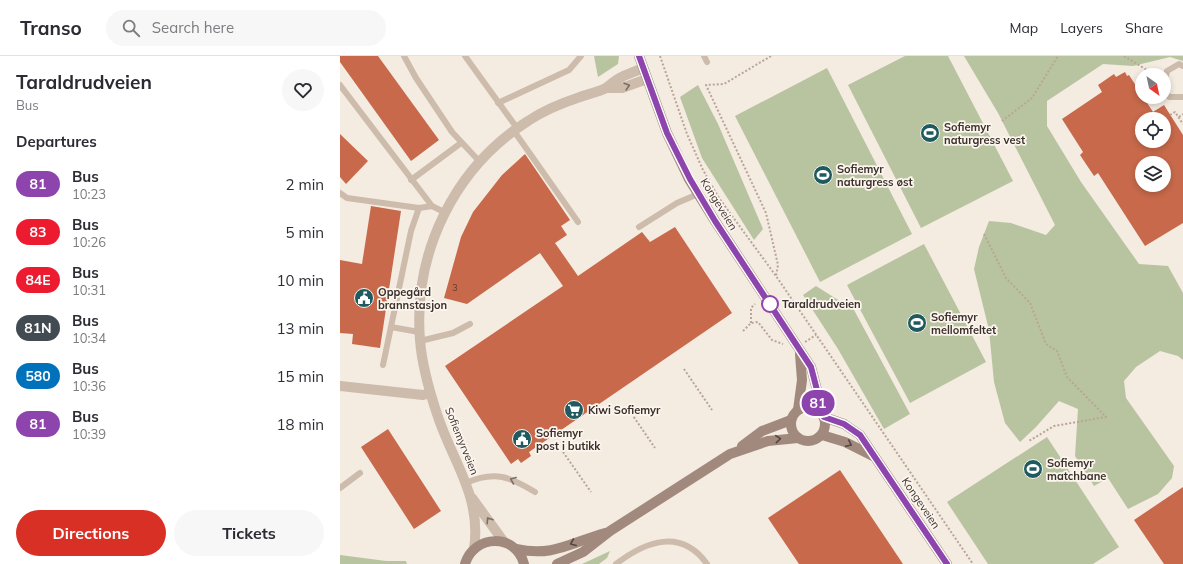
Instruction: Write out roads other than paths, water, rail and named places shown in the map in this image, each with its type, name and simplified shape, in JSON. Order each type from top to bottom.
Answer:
[{"type":"main road","name":"Kongeveien","points":[[639,56],[667,133],[698,194],[802,348],[811,367],[822,413],[851,428],[860,435],[947,564]]},
{"type":"main road","name":"Kongeveien","points":[[798,410],[802,380],[802,348]]},
{"type":"main road","points":[[557,564],[583,552],[610,531],[732,453],[762,431],[791,420],[798,410],[807,406],[822,413],[826,426],[822,435],[811,441],[798,438],[768,441],[732,453]]},
{"type":"main road","points":[[791,420],[792,430],[798,438]]},
{"type":"main road","points":[[822,435],[845,442],[874,456]]},
{"type":"main road","points":[[463,563],[474,549],[487,541],[504,542],[516,549],[541,552],[555,550],[580,540],[610,531]]},
{"type":"main road","points":[[516,549],[524,564]]},
{"type":"street","name":"Sofiemyrveien","points":[[474,549],[476,527],[472,498],[439,419],[430,393],[420,336],[420,297],[425,260],[433,236],[444,212],[456,192],[491,149],[516,129],[545,110],[606,88],[619,78],[643,68]]},
{"type":"street","name":"Sofiemyrveien","points":[[606,88],[622,88],[647,79]]},
{"type":"street","points":[[340,386],[423,395],[430,393]]},
{"type":"street","name":"Sofiemyrveien","points":[[472,498],[483,511],[504,542]]},
{"type":"lane","points":[[404,56],[416,78],[461,143],[480,162]]},
{"type":"lane","points":[[465,56],[578,222]]},
{"type":"lane","points":[[498,103],[569,70],[581,56]]},
{"type":"lane","points":[[704,56],[707,62]]},
{"type":"lane","points":[[1171,68],[1179,64],[1183,66]]},
{"type":"lane","points":[[340,85],[432,206],[444,212]]},
{"type":"lane","points":[[1171,97],[1183,97]]},
{"type":"lane","points":[[411,180],[461,143]]},
{"type":"lane","points":[[340,193],[347,198],[419,208],[432,206]]},
{"type":"lane","points":[[638,227],[677,203],[698,194]]},
{"type":"lane","points":[[383,365],[410,231],[419,208]]},
{"type":"lane","points":[[391,327],[420,336],[453,334],[470,324]]},
{"type":"lane","points":[[340,488],[360,473]]},
{"type":"lane","points":[[466,483],[499,475],[516,480],[535,492]]},
{"type":"lane","points":[[616,564],[639,549],[659,541],[675,541],[689,546],[707,564]]},
{"type":"place","name":"Sofiemyr naturgress vest","points":[[930,133]]},
{"type":"place","name":"Sofiemyr naturgress øst","points":[[823,175]]},
{"type":"place","name":"Oppegård brannstasjon","points":[[364,298]]},
{"type":"place","name":"Taraldrudveien","points":[[770,304]]},
{"type":"place","name":"Sofiemyr mellomfeltet","points":[[917,323]]},
{"type":"place","name":"Kiwi Sofiemyr","points":[[574,410]]},
{"type":"place","name":"Sofiemyr post i butikk","points":[[522,439]]},
{"type":"place","name":"Sofiemyr matchbane","points":[[1033,469]]}]
